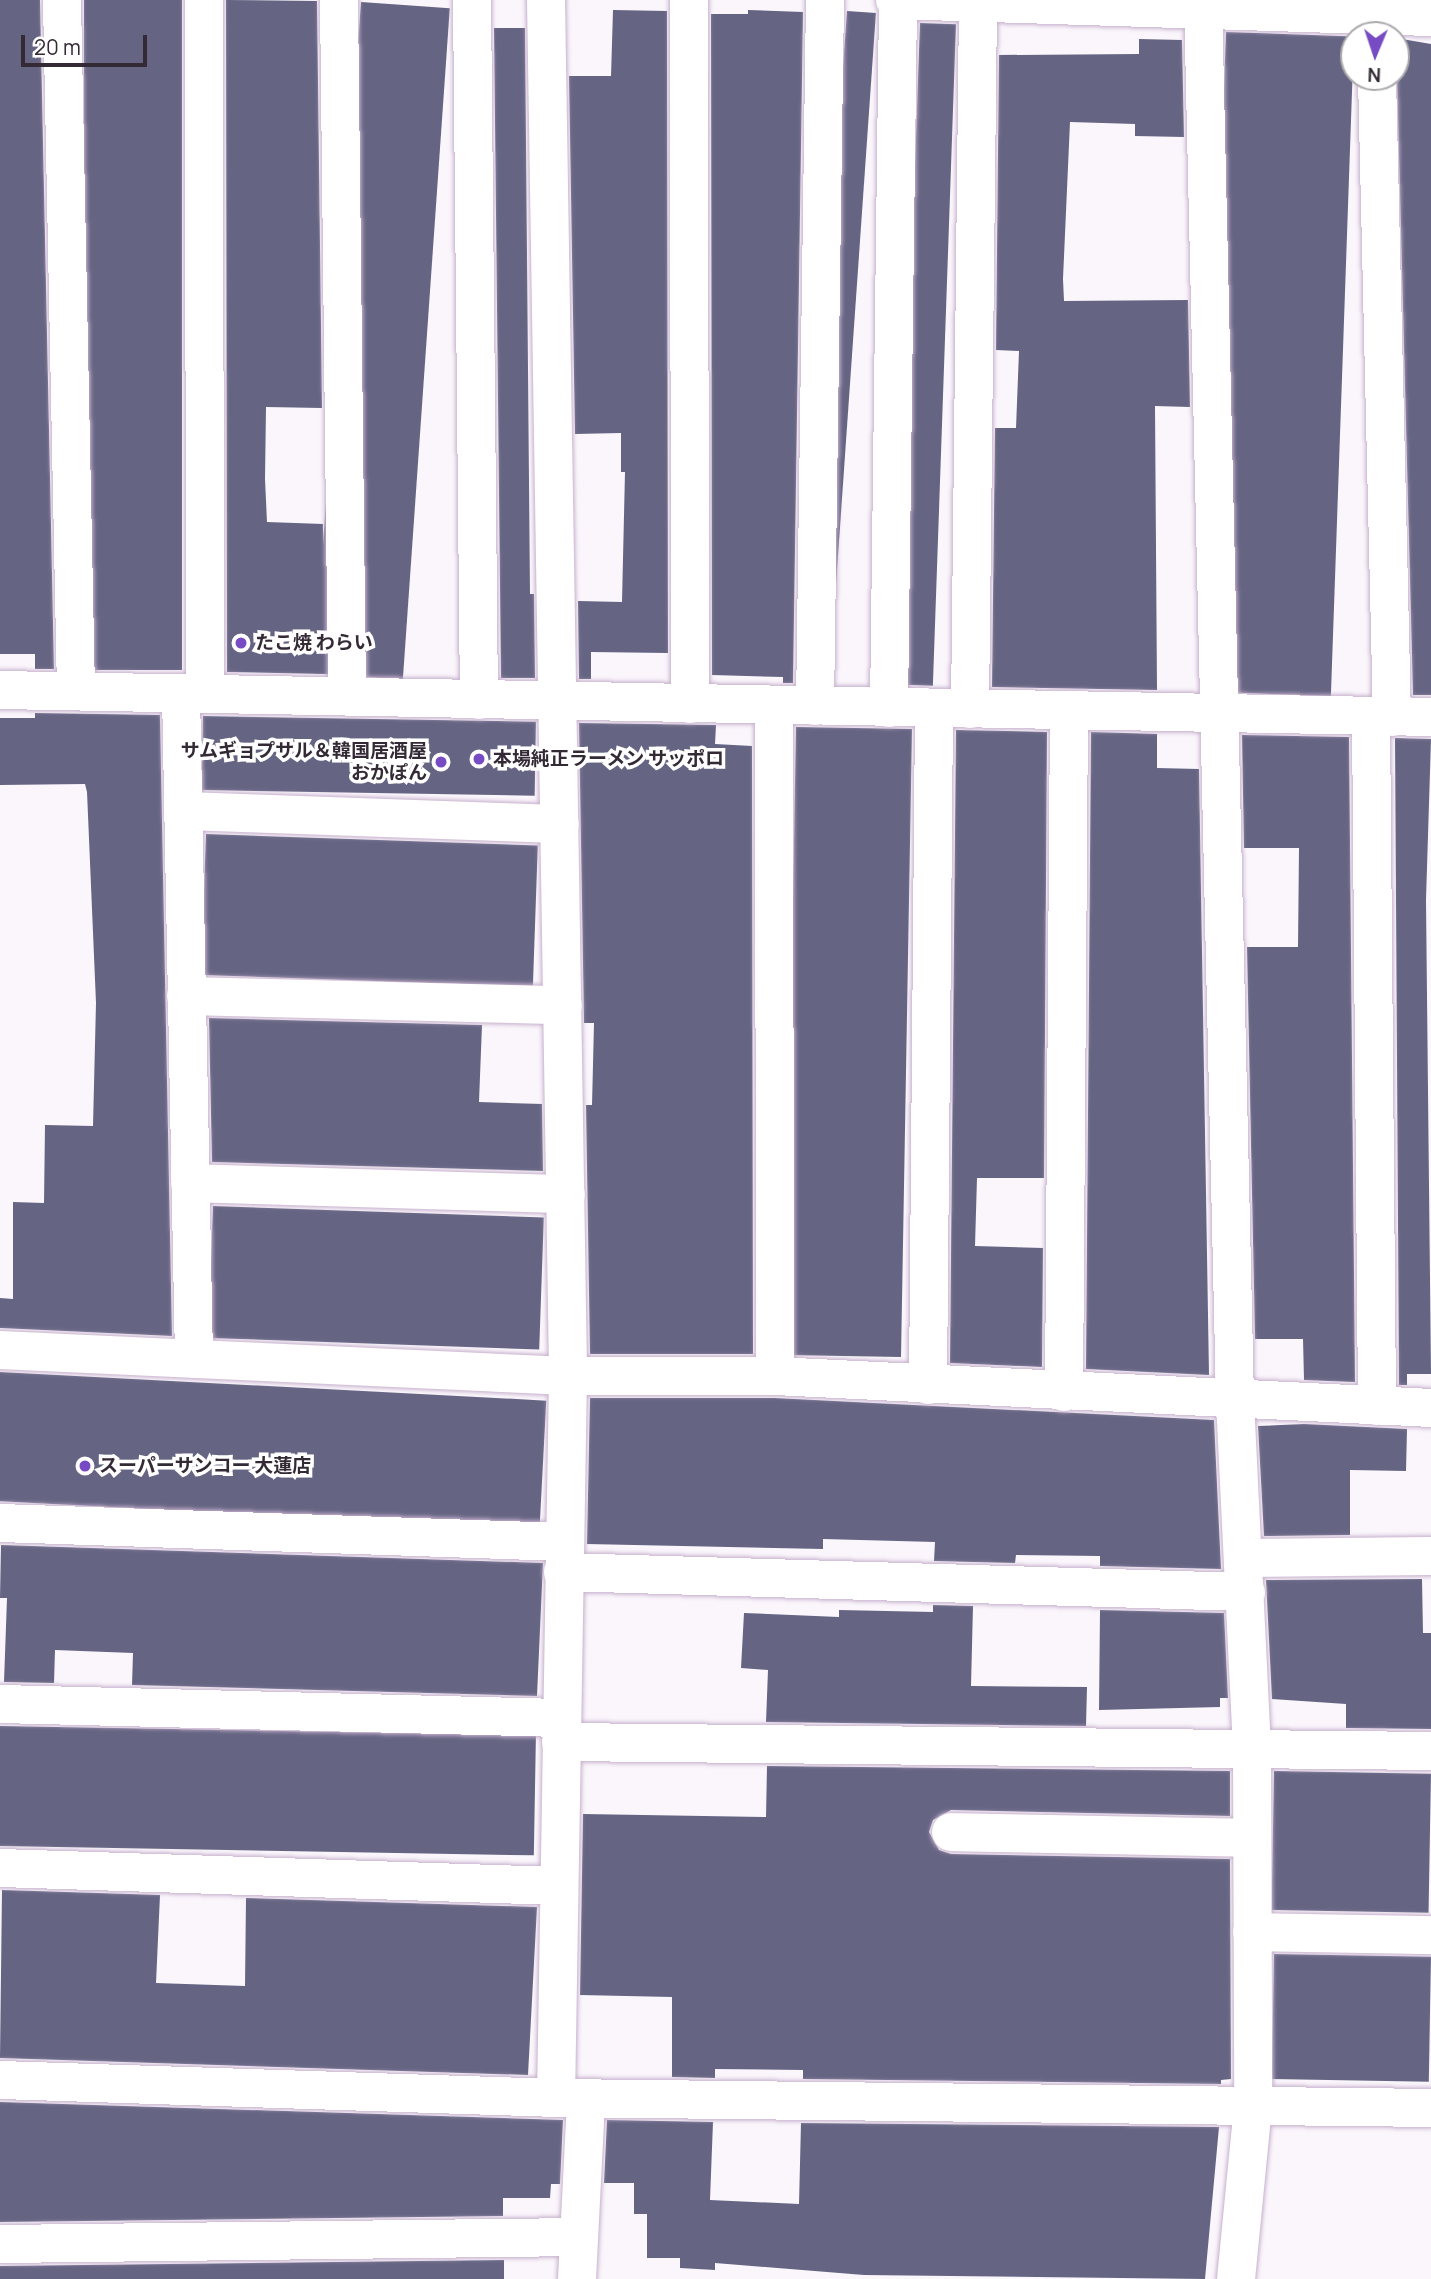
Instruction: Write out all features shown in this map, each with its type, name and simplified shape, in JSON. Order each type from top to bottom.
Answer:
[{"type":"street","points":[[62,0],[76,691]]},
{"type":"street","points":[[194,1359],[183,811],[193,693],[204,0]]},
{"type":"street","points":[[339,0],[347,696]]},
{"type":"street","points":[[472,0],[479,700]]},
{"type":"street","points":[[546,0],[568,1376],[558,1886],[579,2237],[577,2279]]},
{"type":"street","points":[[689,0],[690,704]]},
{"type":"street","points":[[815,706],[825,0]]},
{"type":"street","points":[[889,708],[897,0],[1273,6],[1400,17]]},
{"type":"street","points":[[928,1385],[978,3]]},
{"type":"street","points":[[1203,5],[1222,714],[1235,1401],[1252,1747],[1253,2106],[1236,2279]]},
{"type":"street","points":[[1377,91],[1381,716],[1377,1406]]},
{"type":"street","points":[[0,691],[1431,717]]},
{"type":"street","points":[[774,705],[775,1377]]},
{"type":"street","points":[[1064,1392],[1069,711]]},
{"type":"street","points":[[183,811],[560,824]]},
{"type":"street","points":[[186,996],[563,1005]]},
{"type":"street","points":[[190,1183],[566,1194]]},
{"type":"street","points":[[0,1350],[568,1376],[775,1377],[1235,1401],[1431,1408]]},
{"type":"street","points":[[0,1523],[564,1557],[1245,1575],[1431,1556]]},
{"type":"street","points":[[0,1704],[560,1730],[1431,1751]]},
{"type":"street","points":[[951,1832],[1252,1838]]},
{"type":"street","points":[[0,1868],[558,1886]]},
{"type":"street","points":[[1252,1931],[1431,1936]]},
{"type":"street","points":[[0,2080],[571,2098],[1431,2108]]},
{"type":"street","points":[[0,2244],[579,2237]]},
{"type":"building","points":[[0,0],[40,0],[54,669],[35,669],[35,654],[0,654]]},
{"type":"building","points":[[84,0],[182,0],[182,670],[84,670]]},
{"type":"building","points":[[226,0],[317,1],[322,408],[266,407],[265,479],[267,522],[323,524],[325,674],[227,672]]},
{"type":"building","points":[[361,2],[450,8],[403,680],[314,673]]},
{"type":"building","points":[[613,10],[667,11],[668,653],[591,652],[591,679],[579,679],[578,601],[622,602],[625,472],[621,472],[621,433],[575,434],[569,76],[611,76]]},
{"type":"building","points":[[748,10],[803,12],[793,683],[783,683],[783,677],[712,675],[711,14],[748,14]]},
{"type":"building","points":[[847,11],[876,13],[829,684],[800,682]]},
{"type":"building","points":[[920,23],[956,24],[933,686],[897,685]]},
{"type":"building","points":[[494,28],[525,28],[530,594],[534,594],[535,678],[501,678]]},
{"type":"building","points":[[1226,32],[1340,36],[1340,91],[1352,91],[1331,696],[1203,692]]},
{"type":"building","points":[[1139,39],[1182,40],[1184,137],[1135,136],[1135,124],[1070,122],[1063,279],[1064,301],[1188,300],[1190,407],[1155,406],[1157,690],[992,687],[995,428],[1016,428],[1019,351],[996,350],[999,55],[1139,54]]},
{"type":"building","points":[[1410,40],[1431,44],[1431,695],[1413,695],[1397,91],[1410,91]]},
{"type":"building","points":[[35,713],[160,715],[172,1336],[0,1328],[0,1298],[13,1299],[13,1202],[44,1203],[45,1125],[93,1126],[96,1003],[85,784],[0,785],[0,718],[35,718]]},
{"type":"building","points":[[203,716],[536,722],[535,796],[202,790]]},
{"type":"building","points":[[579,723],[716,725],[715,744],[752,746],[753,1354],[590,1354],[586,1105],[592,1105],[594,1023],[584,1023]]},
{"type":"building","points":[[796,727],[912,729],[901,1357],[785,1355]]},
{"type":"building","points":[[956,730],[1047,732],[1044,1178],[977,1178],[975,1246],[1043,1248],[1042,1367],[950,1363]]},
{"type":"building","points":[[1091,732],[1157,734],[1157,768],[1199,769],[1209,1375],[1086,1369]]},
{"type":"building","points":[[1242,735],[1349,737],[1355,1382],[1304,1380],[1303,1339],[1255,1339],[1247,947],[1298,947],[1299,848],[1244,848]]},
{"type":"building","points":[[1395,738],[1431,739],[1426,900],[1431,1374],[1407,1374],[1407,1385],[1399,1385]]},
{"type":"building","points":[[206,834],[538,846],[533,987],[201,975]]},
{"type":"building","points":[[209,1018],[482,1025],[479,1102],[542,1104],[543,1171],[212,1162]]},
{"type":"building","points":[[213,1206],[544,1218],[539,1349],[208,1338]]},
{"type":"building","points":[[0,1372],[546,1401],[539,1529],[0,1501]]},
{"type":"building","points":[[590,1398],[774,1398],[1214,1420],[1221,1569],[1100,1566],[1100,1556],[1016,1555],[1015,1563],[934,1561],[935,1542],[823,1539],[823,1549],[587,1544]]},
{"type":"building","points":[[1304,1424],[1407,1429],[1406,1471],[1350,1470],[1350,1535],[1264,1536],[1258,1426]]},
{"type":"building","points":[[1,1545],[543,1563],[537,1696],[132,1685],[133,1653],[55,1650],[54,1683],[4,1682],[7,1598],[0,1598]]},
{"type":"building","points":[[1422,1579],[1423,1633],[1431,1633],[1431,1729],[1346,1728],[1346,1704],[1272,1699],[1266,1580]]},
{"type":"building","points":[[933,1605],[973,1606],[971,1686],[1087,1687],[1086,1726],[766,1722],[768,1670],[741,1668],[744,1613],[839,1617],[839,1610],[933,1612]]},
{"type":"building","points":[[1100,1610],[1224,1613],[1228,1698],[1220,1698],[1220,1707],[1099,1710]]},
{"type":"building","points":[[0,1726],[536,1735],[534,1855],[0,1846]]},
{"type":"building","points":[[767,1766],[1230,1771],[1230,1816],[951,1810],[933,1820],[929,1832],[939,1850],[951,1854],[1230,1859],[1231,2079],[1221,2080],[1221,2084],[803,2079],[803,2070],[715,2069],[715,2078],[672,2077],[672,1997],[580,1995],[583,1814],[766,1817]]},
{"type":"building","points":[[1274,1771],[1431,1774],[1429,1913],[1272,1910]]},
{"type":"building","points":[[2,1890],[160,1895],[156,1983],[245,1986],[246,1898],[537,1907],[528,2075],[0,2058]]},
{"type":"building","points":[[1274,1954],[1431,1957],[1429,2082],[1272,2079]]},
{"type":"building","points":[[0,2102],[563,2120],[560,2184],[551,2184],[550,2198],[503,2198],[503,2216],[0,2222]]},
{"type":"building","points":[[607,2120],[713,2122],[710,2200],[799,2204],[801,2123],[1219,2127],[1205,2279],[864,2275],[715,2263],[715,2270],[680,2268],[680,2258],[647,2258],[647,2214],[634,2214],[634,2183],[604,2183]]},
{"type":"building","points":[[504,2260],[504,2279],[0,2279],[0,2266]]},
{"type":"place","name":"たこ焼 わらい","points":[[241,643]]},
{"type":"place","name":"本場純正ラーメン サッポロ","points":[[479,759]]},
{"type":"place","name":"サムギョプサル＆韓国居酒屋 おかぽん","points":[[441,762]]},
{"type":"place","name":"スーパーサンコー 大蓮店","points":[[85,1466]]}]
